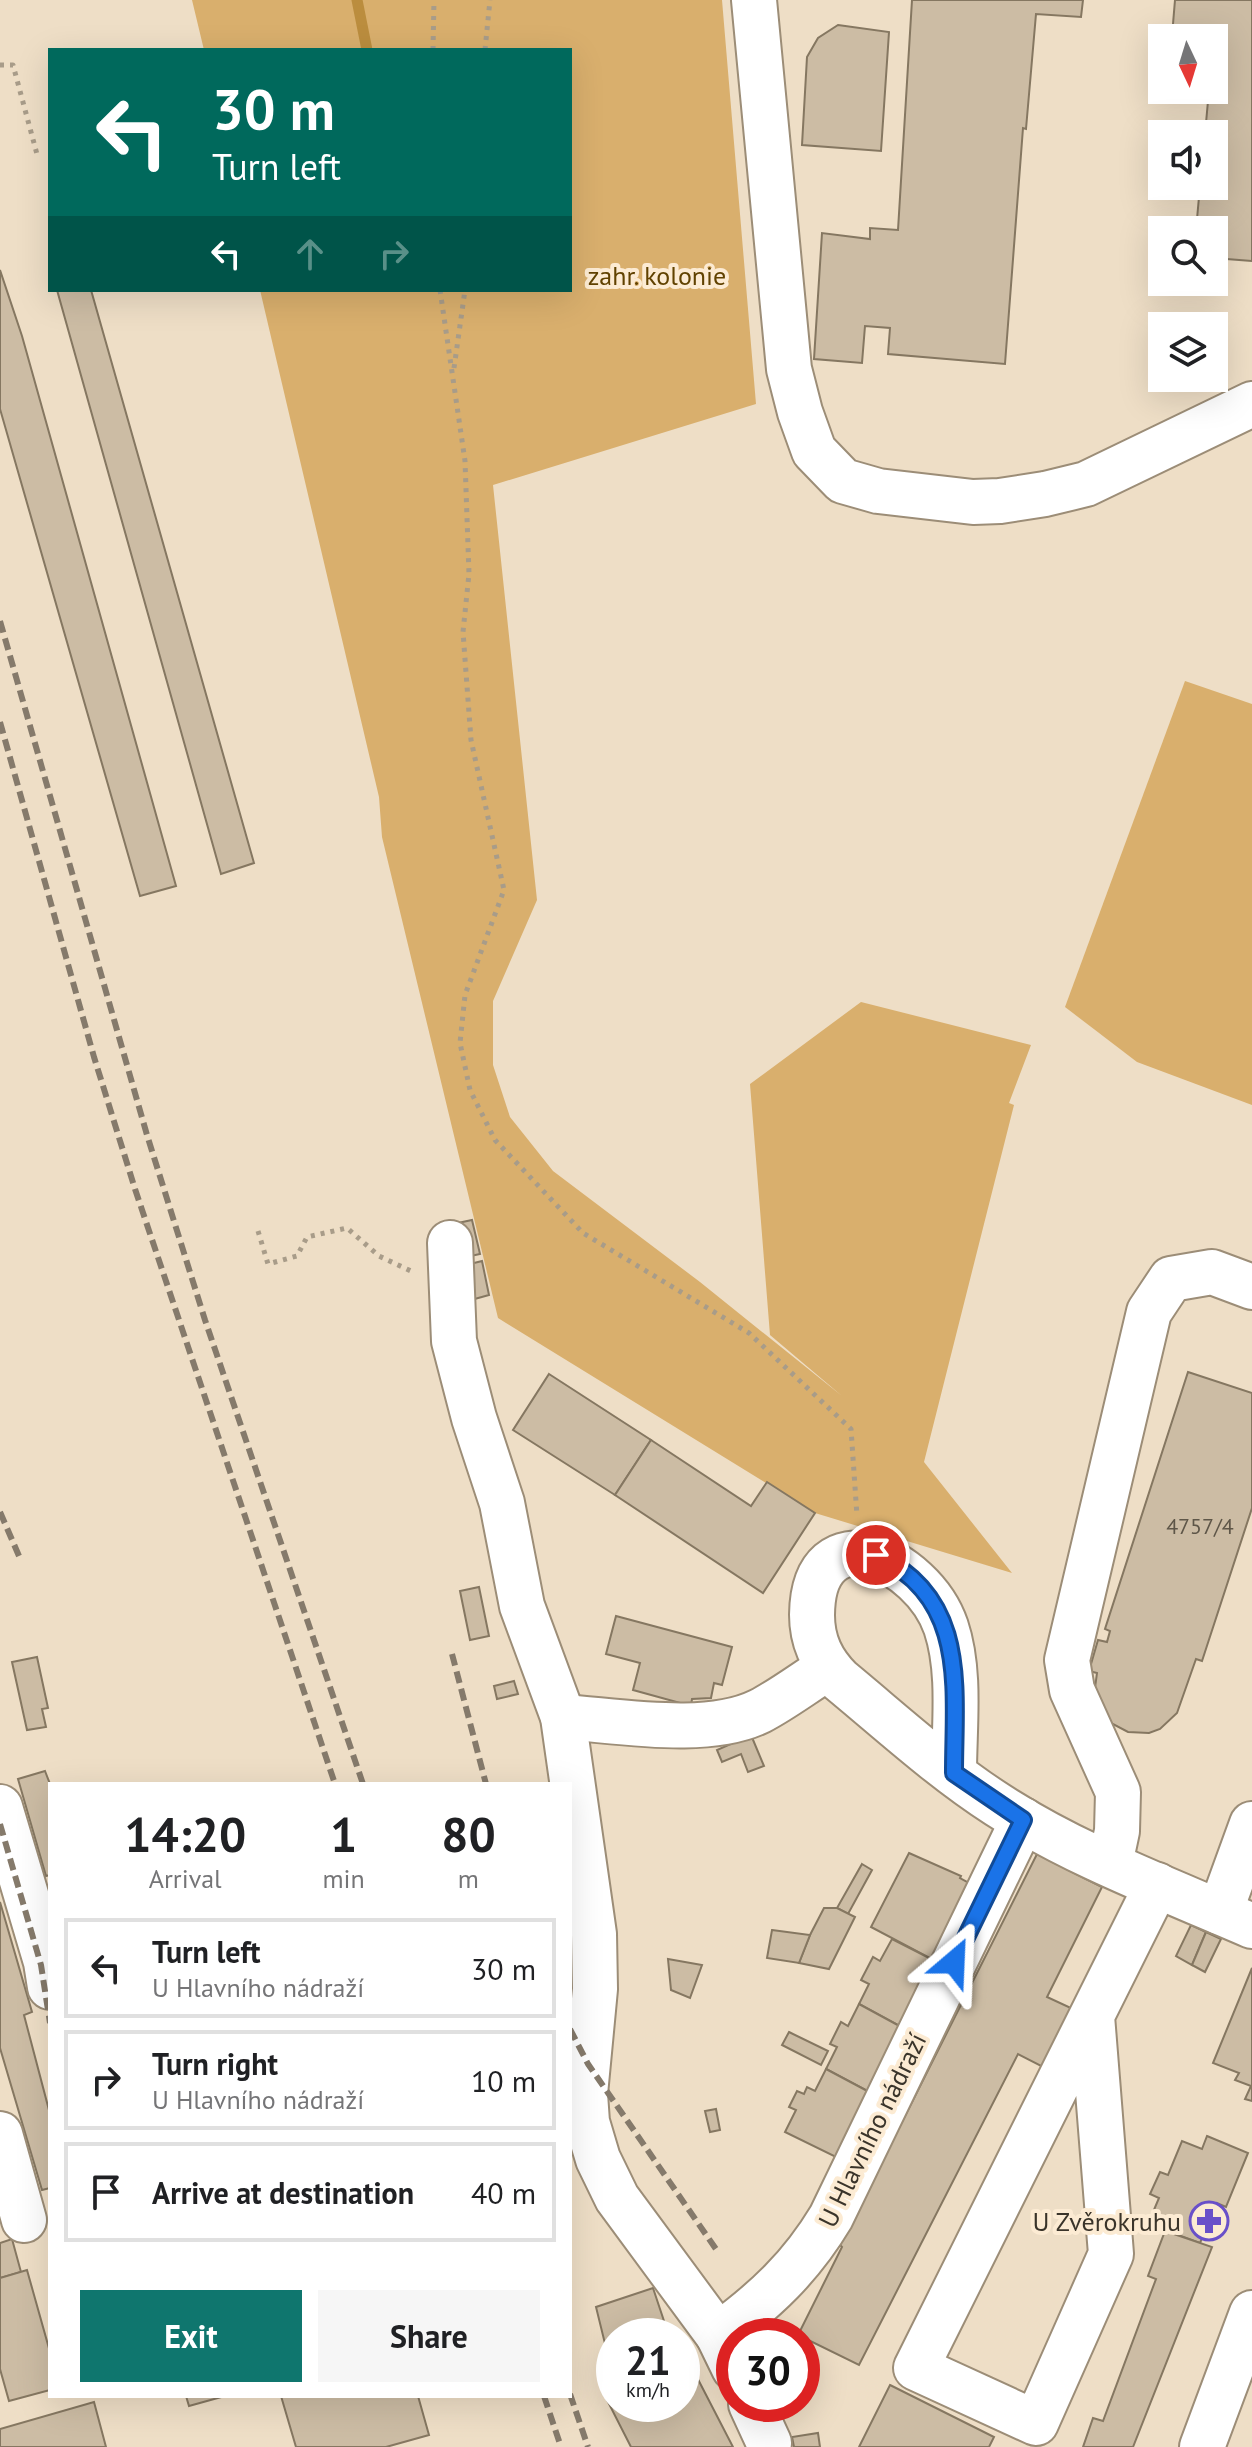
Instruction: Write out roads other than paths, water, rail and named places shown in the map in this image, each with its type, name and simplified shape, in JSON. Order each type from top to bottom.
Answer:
[{"type":"street","points":[[754,0],[789,369],[814,451],[843,481],[878,491],[973,502],[1045,494],[1086,484],[1252,404]]},
{"type":"street","points":[[450,1243],[454,1341],[474,1418],[502,1503],[522,1606],[563,1717],[594,1934],[595,1989],[585,2094],[587,2122],[598,2159],[617,2198],[716,2338]]},
{"type":"street","points":[[1110,1864],[1117,1831],[1118,1792],[1072,1690],[1067,1660],[1149,1312],[1171,1279],[1212,1272],[1252,1287]]},
{"type":"street","points":[[954,1773],[953,1672],[945,1624],[931,1598],[907,1572],[876,1555],[860,1553],[840,1558],[819,1577],[814,1591],[814,1637],[828,1668],[954,1773],[1023,1820],[1110,1864],[1236,1919],[1252,1824]]},
{"type":"street","points":[[563,1717],[687,1726],[725,1723],[758,1712],[828,1668]]},
{"type":"street","points":[[0,1807],[48,1974]]},
{"type":"street","name":"U Hlavního nádraží","points":[[746,2318],[810,2252],[831,2217],[1023,1820]]},
{"type":"street","points":[[1092,2016],[1111,2254],[1036,2423],[916,2368],[1157,1885]]},
{"type":"street","points":[[0,2134],[25,2219]]},
{"type":"street","points":[[1202,2447],[1252,2313]]},
{"type":"street","points":[[759,2422],[769,2443]]},
{"type":"waterway","points":[[357,0],[367,48]]},
{"type":"railway","points":[[0,621],[147,1135],[205,1320],[362,1782]]},
{"type":"railway","points":[[0,722],[94,1057],[135,1189],[334,1782]]},
{"type":"railway","points":[[0,1512],[19,1556]]},
{"type":"railway","points":[[452,1654],[485,1782]]},
{"type":"railway","points":[[0,1824],[41,1965],[48,2010]]},
{"type":"railway","points":[[572,2033],[588,2064],[718,2252]]},
{"type":"railway","points":[[545,2398],[561,2447]]},
{"type":"railway","points":[[571,2398],[588,2447]]},
{"type":"place","name":"U Zvěrokruhu","points":[[1209,2221]]},
{"type":"park label","name":"zahr. kolonie","points":[[657,275]]}]
